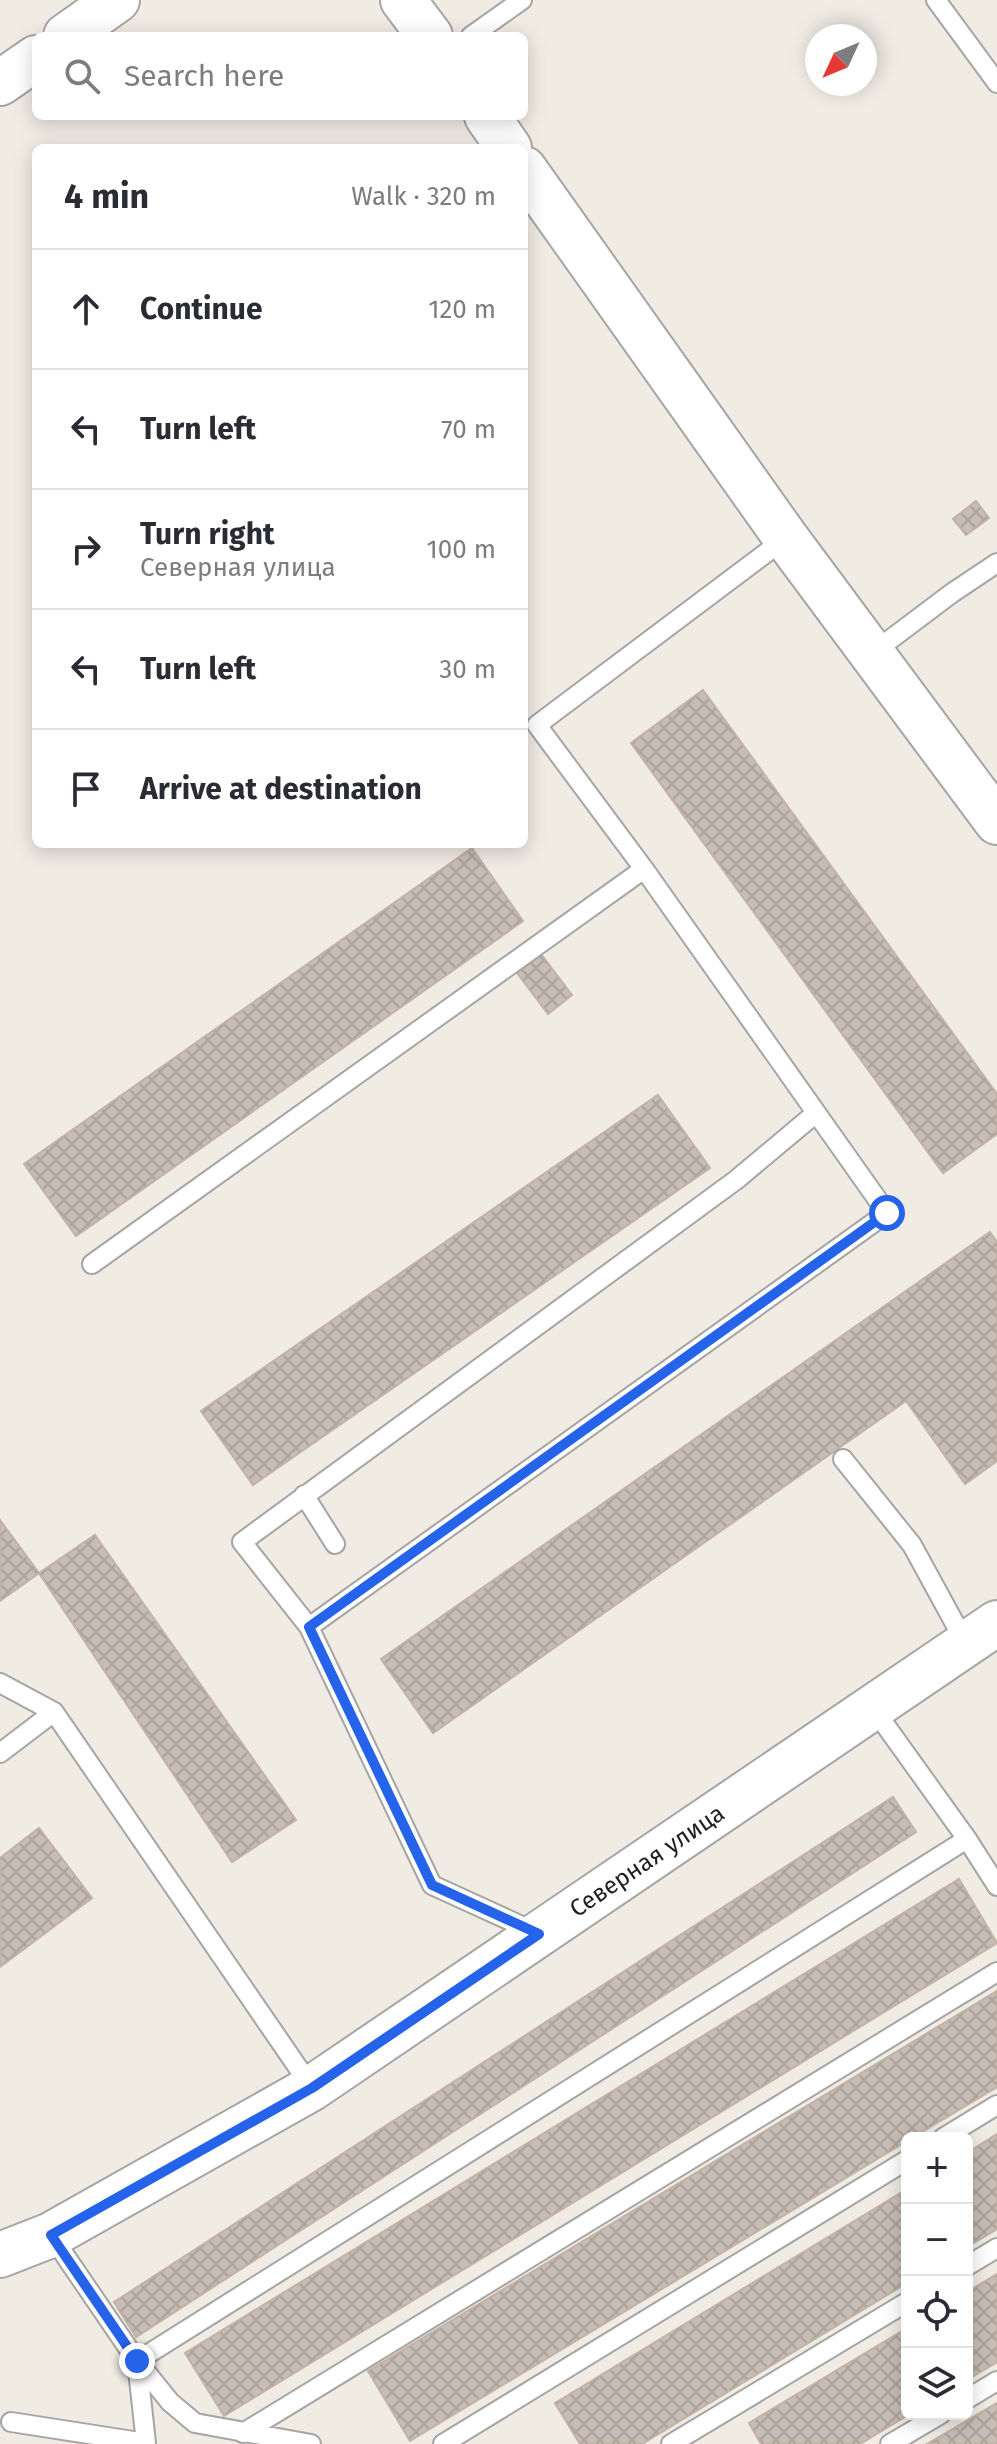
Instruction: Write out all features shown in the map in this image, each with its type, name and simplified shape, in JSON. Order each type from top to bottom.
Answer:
[{"type":"street","points":[[72,32],[117,0]]},
{"type":"street","points":[[403,0],[427,32]]},
{"type":"street","points":[[0,83],[32,61]]},
{"type":"street","points":[[490,120],[506,144]]},
{"type":"street","points":[[528,175],[786,538],[997,822]]},
{"type":"street","name":"Северная улица","points":[[0,2255],[51,2235],[312,2088],[982,1633]]},
{"type":"lane","points":[[477,32],[522,0]]},
{"type":"lane","points":[[936,0],[997,83]]},
{"type":"lane","points":[[309,1627],[887,1213],[644,869],[537,725],[786,538]]},
{"type":"lane","points":[[871,654],[997,563]]},
{"type":"lane","points":[[92,1264],[644,869]]},
{"type":"lane","points":[[539,1934],[432,1885],[309,1627],[242,1542],[736,1180],[816,1113]]},
{"type":"lane","points":[[843,1459],[982,1633]]},
{"type":"lane","points":[[304,1495],[335,1544]]},
{"type":"lane","points":[[0,1683],[54,1712],[312,2088]]},
{"type":"lane","points":[[873,1708],[997,1886]]},
{"type":"lane","points":[[0,1753],[54,1712]]},
{"type":"lane","points":[[137,2361],[967,1839]]},
{"type":"lane","points":[[243,2433],[997,1972]]},
{"type":"lane","points":[[953,2132],[997,2105]]},
{"type":"lane","points":[[443,2444],[901,2164]]},
{"type":"lane","points":[[51,2235],[137,2361],[170,2402],[195,2423],[311,2444]]},
{"type":"lane","points":[[973,2262],[997,2248]]},
{"type":"lane","points":[[671,2444],[901,2306]]},
{"type":"lane","points":[[11,2422],[146,2443],[137,2361]]},
{"type":"lane","points":[[973,2395],[997,2381]]},
{"type":"lane","points":[[890,2444],[931,2420]]},
{"type":"building","points":[[976,501],[989,518],[966,535],[953,519]]},
{"type":"building","points":[[703,690],[997,1094],[997,1134],[943,1173],[631,743]]},
{"type":"building","points":[[472,848],[523,921],[76,1236],[24,1164]]},
{"type":"building","points":[[541,954],[572,995],[548,1014],[517,973]]},
{"type":"building","points":[[658,1095],[710,1168],[253,1485],[201,1411]]},
{"type":"building","points":[[990,1232],[997,1242],[997,1461],[965,1484],[906,1401],[433,1733],[381,1659]]},
{"type":"building","points":[[0,1520],[39,1573],[0,1601]]},
{"type":"building","points":[[95,1535],[296,1820],[232,1862],[39,1573]]},
{"type":"building","points":[[893,1797],[916,1832],[136,2337],[114,2302]]},
{"type":"building","points":[[39,1828],[92,1898],[0,1967],[0,1858]]},
{"type":"building","points":[[959,1879],[997,1943],[224,2416],[185,2353]]},
{"type":"building","points":[[997,1991],[997,2087],[922,2132],[901,2132],[901,2145],[410,2441],[368,2371]]},
{"type":"building","points":[[997,2134],[997,2229],[973,2243],[973,2204],[973,2149]]},
{"type":"building","points":[[901,2193],[901,2287],[642,2444],[580,2444],[555,2403]]},
{"type":"building","points":[[997,2274],[997,2362],[973,2376],[973,2348],[973,2288]]},
{"type":"building","points":[[901,2332],[901,2419],[860,2444],[761,2444],[749,2423]]},
{"type":"building","points":[[997,2403],[997,2444],[927,2444],[973,2420],[973,2417]]},
{"type":"route","points":[[137,2361],[51,2235],[312,2088],[539,1934],[432,1885],[309,1627],[887,1213]]}]
